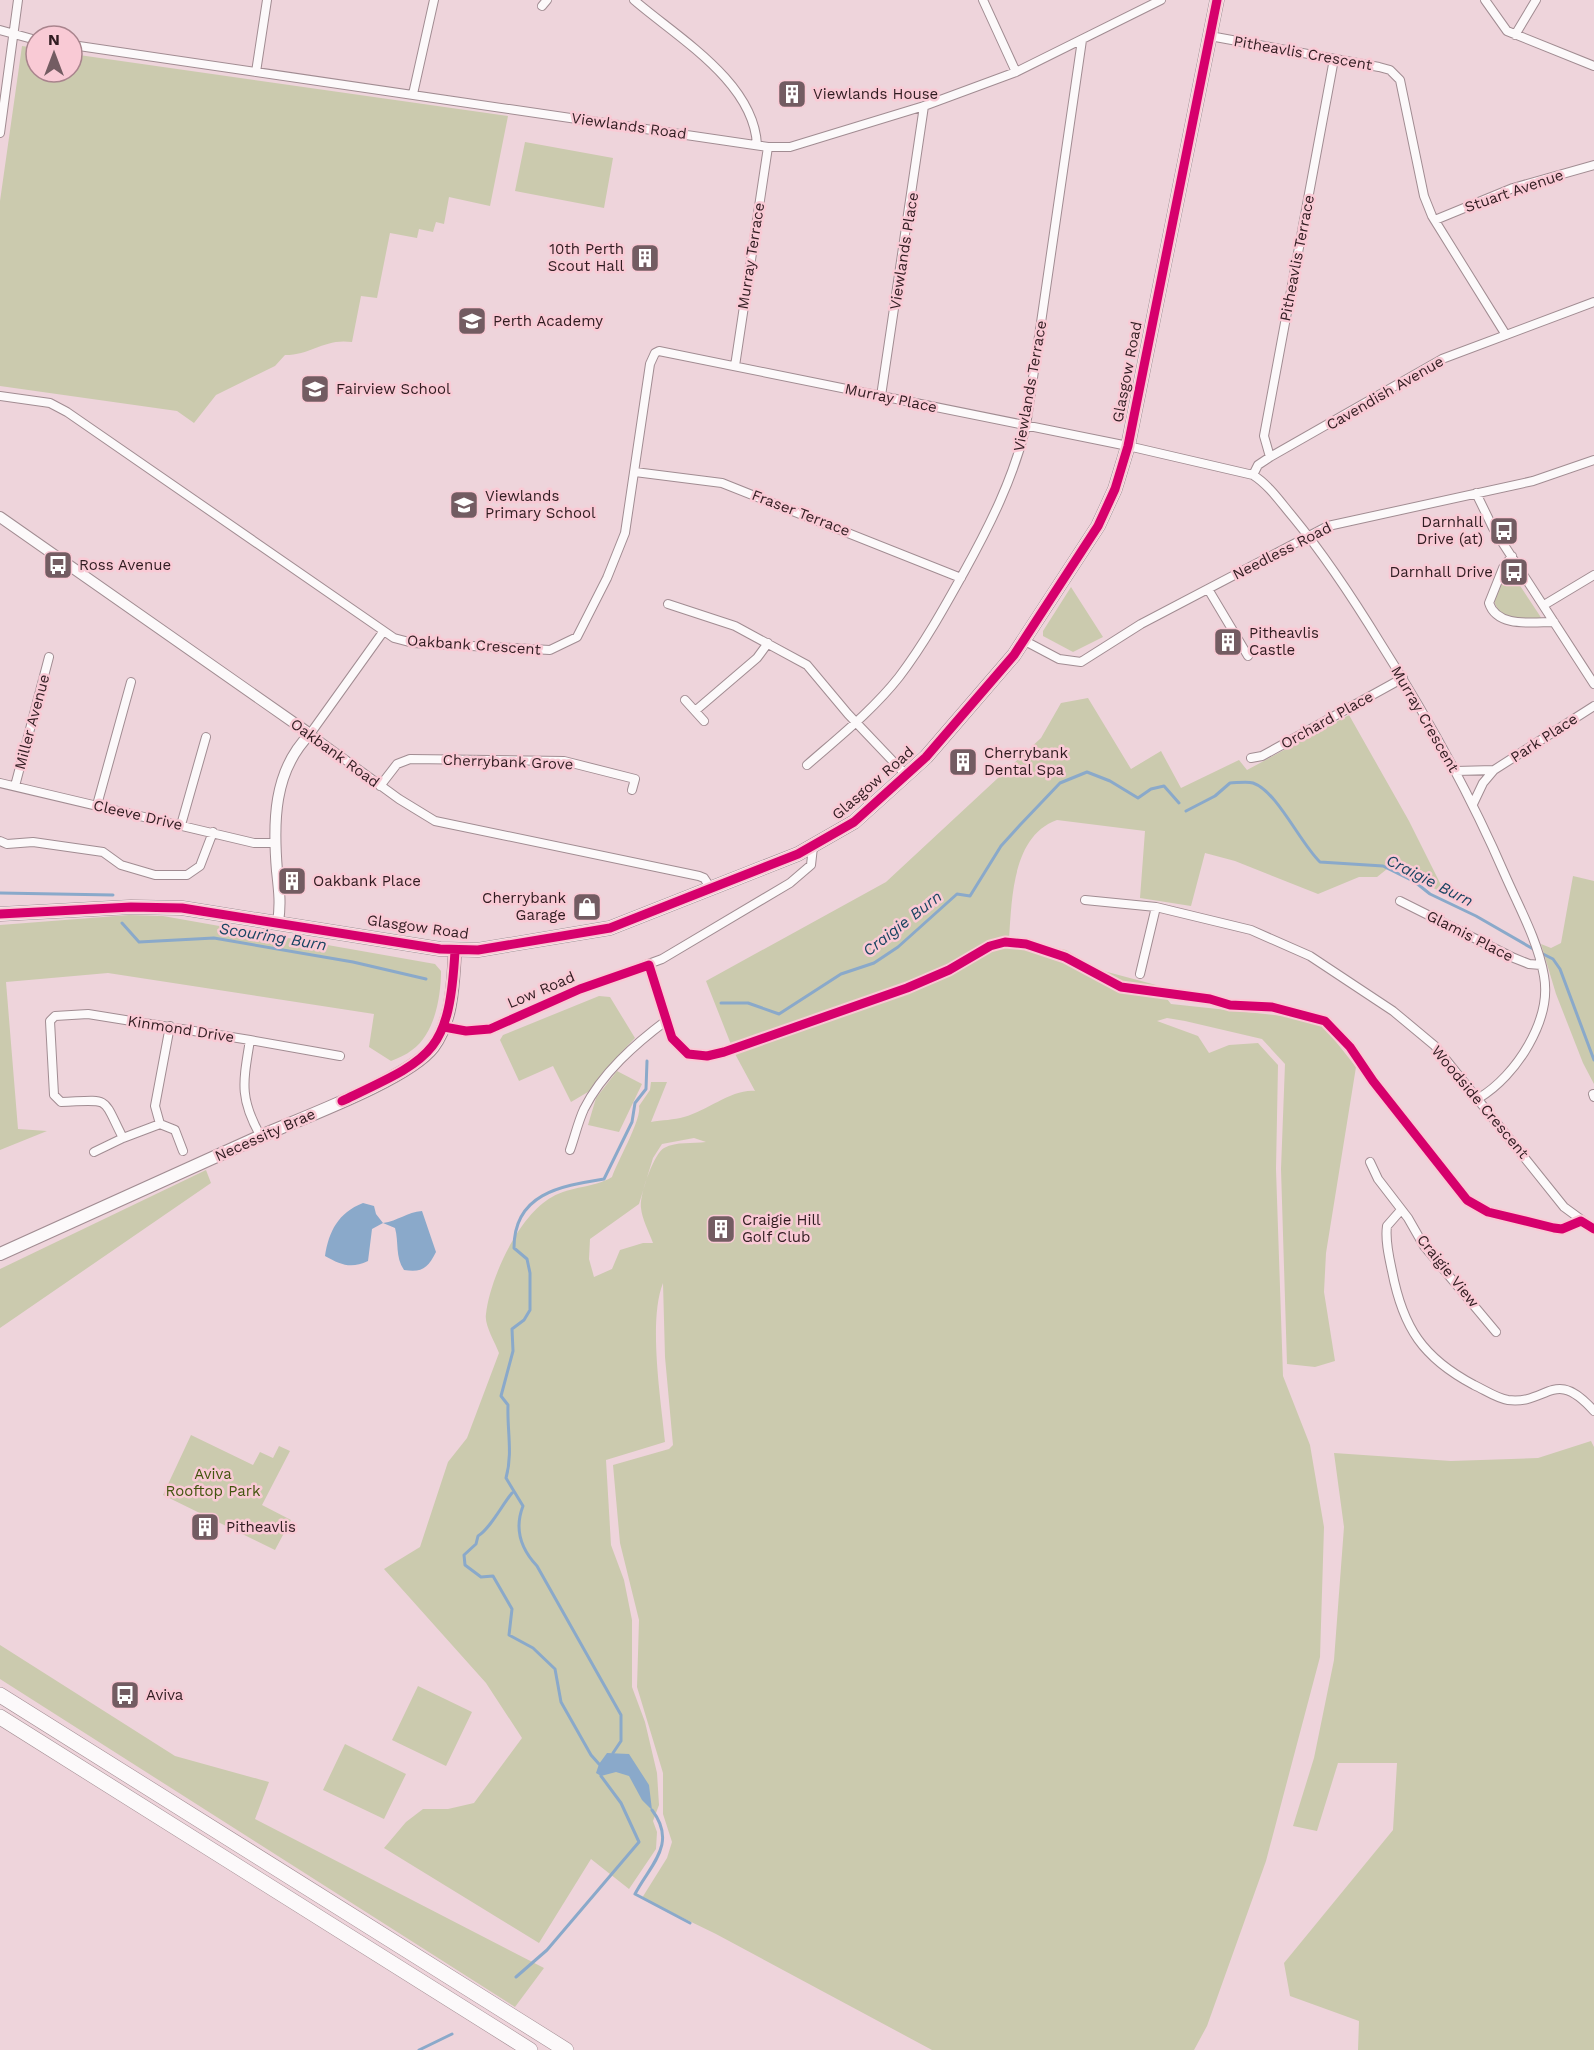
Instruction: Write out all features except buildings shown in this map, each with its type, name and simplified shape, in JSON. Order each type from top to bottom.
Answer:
[{"type":"highway","points":[[0,1695],[566,2050]]},
{"type":"highway","points":[[0,1717],[530,2050]]},
{"type":"main road","name":"Glasgow Road","points":[[0,914],[182,908],[455,951],[481,950],[599,931],[712,890],[813,847],[854,822],[907,776],[985,692],[1024,641],[1098,526],[1115,489],[1128,446],[1217,0]]},
{"type":"main road","name":"Necessity Brae","points":[[0,1254],[342,1101],[420,1062],[433,1047],[444,1027],[451,1000],[455,951]]},
{"type":"street","points":[[0,133],[18,0]]},
{"type":"street","points":[[256,72],[267,0]]},
{"type":"street","points":[[413,94],[434,0]]},
{"type":"street","points":[[634,0],[734,87],[753,119],[757,145]]},
{"type":"street","points":[[983,0],[1016,72]]},
{"type":"street","name":"Viewlands Road","points":[[84,47],[768,147],[790,147],[924,106],[1016,72],[1161,0]]},
{"type":"street","points":[[1485,0],[1500,24],[1515,35],[1594,66]]},
{"type":"street","points":[[1515,35],[1536,0]]},
{"type":"street","points":[[0,30],[24,36]]},
{"type":"street","name":"Pitheavlis Crescent","points":[[1210,36],[1390,70],[1400,80],[1424,196],[1435,220],[1506,335]]},
{"type":"street","name":"Viewlands Terrace","points":[[807,765],[856,722],[899,678],[935,626],[1001,502],[1026,426],[1082,40]]},
{"type":"street","name":"Pitheavlis Terrace","points":[[1270,457],[1264,436],[1334,59]]},
{"type":"street","name":"Viewlands Place","points":[[881,396],[924,106]]},
{"type":"street","name":"Murray Terrace","points":[[735,366],[768,147]]},
{"type":"street","name":"Stuart Avenue","points":[[1435,220],[1514,188],[1594,165]]},
{"type":"street","name":"Cavendish Avenue","points":[[1253,475],[1258,465],[1270,457],[1442,359],[1594,302]]},
{"type":"street","name":"Murray Place","points":[[655,353],[666,352],[1128,446]]},
{"type":"street","name":"Oakbank Crescent","points":[[0,396],[50,403],[67,412],[394,638],[413,643],[550,650],[577,637],[619,551],[625,533],[650,364],[655,353]]},
{"type":"street","points":[[1128,446],[1253,475]]},
{"type":"street","name":"Needless Road","points":[[1024,641],[1059,659],[1081,662],[1120,636],[1337,523],[1533,481],[1594,460]]},
{"type":"street","name":"Fraser Terrace","points":[[635,472],[722,483],[961,578]]},
{"type":"street","name":"Murray Crescent","points":[[1253,475],[1263,482],[1309,536],[1349,592],[1403,678],[1473,804],[1538,955],[1545,977],[1544,1001],[1535,1034],[1518,1063],[1479,1098]]},
{"type":"street","points":[[1476,493],[1480,504],[1512,556],[1594,684]]},
{"type":"street","name":"Oakbank Road","points":[[0,517],[310,734],[380,786],[435,821],[699,876],[704,878],[712,890]]},
{"type":"street","points":[[1512,556],[1503,568],[1489,603],[1492,613],[1500,619],[1554,622]]},
{"type":"street","points":[[1544,605],[1594,575]]},
{"type":"street","points":[[1208,589],[1248,656]]},
{"type":"street","points":[[668,604],[735,626],[807,664],[856,722],[907,776]]},
{"type":"street","points":[[278,922],[281,905],[274,814],[279,792],[293,757],[383,632]]},
{"type":"street","points":[[695,711],[757,658],[768,643]]},
{"type":"street","name":"Miller Avenue","points":[[15,786],[49,657]]},
{"type":"street","name":"Orchard Place","points":[[1251,758],[1262,756],[1403,678]]},
{"type":"street","points":[[97,805],[131,682]]},
{"type":"street","points":[[684,700],[704,721]]},
{"type":"street","name":"Park Place","points":[[1473,804],[1483,783],[1495,770],[1594,706]]},
{"type":"street","points":[[181,825],[206,737]]},
{"type":"street","name":"Cherrybank Grove","points":[[380,786],[397,764],[410,759],[564,761],[635,779],[632,790]]},
{"type":"street","name":"Park Place","points":[[1456,771],[1476,773],[1495,770]]},
{"type":"street","name":"Cleeve Drive","points":[[0,783],[254,843],[276,843]]},
{"type":"street","points":[[0,841],[7,844],[33,842],[103,852],[121,865],[155,875],[187,875],[200,866],[213,832]]},
{"type":"street","name":"Low Road","points":[[444,1027],[466,1031],[490,1029],[580,989],[650,965],[702,938],[790,883],[811,865],[813,847]]},
{"type":"street","name":"Woodside Crescent","points":[[1085,900],[1156,907],[1251,930],[1310,956],[1393,1011],[1435,1046],[1479,1098],[1564,1207],[1594,1229]]},
{"type":"street","name":"Glamis Place","points":[[1400,901],[1514,958],[1529,964],[1541,964]]},
{"type":"street","points":[[1140,974],[1156,907]]},
{"type":"street","points":[[650,965],[672,1038],[688,1054],[707,1056],[724,1053]]},
{"type":"street","name":"Kinmond Drive","points":[[123,1138],[108,1104],[100,1100],[57,1100],[54,1095],[50,1021],[55,1016],[88,1014],[250,1040],[243,1093],[246,1108],[261,1137]]},
{"type":"street","points":[[570,1149],[584,1110],[602,1082],[645,1036],[667,1020]]},
{"type":"street","points":[[160,1124],[155,1106],[170,1026]]},
{"type":"street","points":[[250,1040],[340,1056]]},
{"type":"street","points":[[94,1152],[160,1124],[175,1130],[183,1151]]},
{"type":"street","name":"Craigie View","points":[[1370,1162],[1378,1179],[1424,1246],[1496,1332]]},
{"type":"street","points":[[1401,1210],[1387,1226],[1390,1261],[1397,1296],[1408,1328],[1426,1350],[1444,1367],[1498,1397],[1516,1400],[1554,1388],[1566,1389],[1594,1411]]},
{"type":"green space","points":[[22,46],[24,46],[24,84],[84,84],[84,56],[508,116],[490,206],[449,197],[444,224],[436,222],[433,232],[419,229],[417,238],[390,233],[377,298],[361,296],[352,342],[334,342],[285,355],[275,366],[216,395],[194,423],[177,411],[0,386],[0,201]]},
{"type":"green space","points":[[525,142],[613,158],[604,208],[515,191]]},
{"type":"green space","points":[[1507,566],[1542,619],[1513,618],[1501,613],[1497,607],[1494,600]]},
{"type":"green space","points":[[1071,587],[1103,637],[1073,652],[1043,636],[1043,631]]},
{"type":"green space","points":[[1088,698],[1131,769],[1161,751],[1181,788],[1239,760],[1247,770],[1349,715],[1409,821],[1446,895],[1392,865],[1377,877],[1359,877],[1318,894],[1235,861],[1205,853],[1191,906],[1140,898],[1145,831],[1057,820],[1042,828],[1031,840],[1017,870],[1011,906],[1009,939],[1066,950],[1100,970],[1156,985],[1171,1004],[1283,1016],[1322,1024],[1356,1067],[1326,1253],[1324,1292],[1335,1361],[1315,1367],[1287,1364],[1281,1169],[1285,1064],[1262,1039],[1185,1021],[1167,1018],[1157,1021],[1198,1036],[1209,1053],[1229,1045],[1258,1043],[1278,1065],[1276,1169],[1283,1376],[1310,1445],[1324,1527],[1320,1657],[1266,1861],[1207,2026],[1194,2050],[932,2050],[716,1934],[642,1898],[667,1858],[672,1842],[663,1814],[663,1773],[637,1687],[639,1620],[620,1543],[613,1465],[669,1449],[673,1445],[665,1357],[663,1283],[656,1318],[656,1339],[665,1442],[606,1460],[611,1545],[624,1580],[632,1620],[632,1687],[645,1722],[657,1773],[659,1805],[653,1821],[657,1832],[656,1849],[629,1889],[591,1859],[539,1943],[384,1848],[406,1822],[423,1809],[448,1809],[474,1803],[522,1738],[486,1683],[384,1569],[420,1547],[448,1462],[467,1438],[499,1353],[490,1334],[486,1318],[489,1299],[500,1266],[518,1232],[528,1218],[552,1197],[612,1177],[637,1120],[639,1106],[650,1090],[651,1082],[667,1082],[651,1122],[684,1117],[737,1093],[755,1091],[734,1052],[706,981],[886,882],[1041,738],[1061,703]],"holes":[[[694,1138],[706,1142],[679,1144],[664,1148],[656,1158],[645,1185],[653,1158],[662,1144]],[[645,1185],[641,1202],[642,1212],[653,1243],[643,1243],[620,1250],[612,1269],[594,1277],[589,1259],[590,1239],[639,1204]]]},
{"type":"green space","points":[[1573,876],[1594,881],[1594,1084],[1583,1063],[1556,994],[1541,944],[1551,948],[1561,943]]},
{"type":"green space","points":[[129,915],[163,916],[435,964],[441,971],[440,992],[435,1014],[420,1043],[391,1061],[369,1047],[374,1014],[108,973],[6,982],[18,1129],[47,1131],[0,1150],[0,925]]},
{"type":"green space","points":[[599,996],[610,997],[635,1038],[612,1062],[593,1089],[571,1102],[553,1066],[519,1081],[500,1040],[503,1035]]},
{"type":"green space","points":[[617,1071],[642,1084],[619,1132],[588,1125],[596,1098]]},
{"type":"green space","points":[[206,1170],[211,1183],[0,1328],[0,1269]]},
{"type":"green space","name":"Aviva Rooftop Park","points":[[191,1435],[253,1465],[260,1452],[273,1458],[279,1446],[290,1451],[262,1505],[291,1520],[275,1550],[163,1495]]},
{"type":"green space","points":[[1591,1441],[1594,1447],[1594,2050],[1358,2050],[1359,2021],[1290,1996],[1284,1963],[1393,1830],[1397,1763],[1338,1763],[1317,1831],[1293,1826],[1314,1758],[1334,1660],[1344,1527],[1334,1453],[1451,1461],[1538,1458]]},
{"type":"green space","points":[[0,1645],[175,1756],[269,1782],[255,1819],[544,1968],[515,2007],[0,1679]]},
{"type":"green space","points":[[418,1686],[472,1712],[446,1766],[392,1740]]},
{"type":"green space","points":[[345,1744],[406,1774],[384,1819],[323,1790]]},
{"type":"water","points":[[363,1203],[374,1206],[376,1214],[383,1223],[372,1229],[368,1261],[346,1265],[325,1256],[336,1224],[347,1212]]},
{"type":"water","points":[[422,1211],[436,1252],[427,1266],[415,1271],[404,1270],[399,1260],[395,1228],[383,1223]]},
{"type":"water","points":[[607,1753],[629,1754],[649,1785],[652,1810],[642,1800],[629,1776],[616,1772],[601,1776],[596,1773]]},
{"type":"waterway","name":"Craigie Burn","points":[[721,1003],[748,1003],[779,1014],[841,974],[874,963],[898,947],[957,894],[970,896],[1001,846],[1060,783],[1087,772],[1110,781],[1138,798],[1151,789],[1164,786],[1179,803]]},
{"type":"waterway","name":"Craigie Burn","points":[[1186,811],[1215,796],[1230,783],[1253,783],[1271,796],[1320,862],[1383,866],[1535,950]]},
{"type":"waterway","name":"Scouring Burn","points":[[0,893],[113,895]]},
{"type":"waterway","name":"Scouring Burn","points":[[122,923],[139,942],[214,938],[353,962],[426,979]]},
{"type":"waterway","name":"Craigie Burn","points":[[1541,953],[1553,959],[1560,969],[1594,1060]]},
{"type":"waterway","points":[[613,1753],[621,1741],[621,1715],[537,1566],[523,1546],[519,1531],[523,1506],[506,1478],[509,1451],[508,1405],[501,1396],[513,1351],[512,1329],[524,1320],[530,1310],[530,1273],[527,1259],[514,1248],[516,1230],[522,1215],[531,1204],[557,1189],[604,1179],[632,1122],[635,1103],[646,1089],[647,1061]]},
{"type":"waterway","points":[[512,1493],[478,1536],[476,1544],[464,1555],[465,1565],[481,1577],[493,1576],[512,1609],[509,1635],[533,1648],[555,1669],[561,1702],[591,1755],[599,1764]]},
{"type":"waterway","points":[[516,1977],[547,1950],[639,1842],[621,1803],[601,1776]]},
{"type":"waterway","points":[[652,1810],[659,1822],[662,1844],[654,1864],[635,1894],[690,1923]]},
{"type":"waterway","points":[[419,2050],[452,2034]]},
{"type":"cycle path","points":[[0,914],[131,907],[182,908],[440,949],[478,950],[610,928],[798,854],[854,822],[926,757],[1014,655],[1098,526],[1115,489],[1128,446],[1217,0]]},
{"type":"cycle path","points":[[444,1027],[466,1031],[490,1029],[580,989],[649,965],[672,1038],[688,1054],[707,1056],[907,988],[949,970],[990,946],[1005,942],[1026,944],[1065,957],[1121,987],[1210,999],[1230,1005],[1272,1007],[1325,1021],[1350,1047],[1373,1081],[1467,1200],[1488,1212],[1554,1228],[1562,1229],[1581,1221],[1594,1229]]},
{"type":"cycle path","points":[[342,1101],[397,1074],[416,1062],[430,1049],[440,1033],[447,1012],[455,951]]},
{"type":"place","name":"Viewlands House","points":[[792,94]]},
{"type":"place","name":"10th Perth Scout Hall","points":[[645,258]]},
{"type":"place","name":"Perth Academy","points":[[472,321]]},
{"type":"place","name":"Fairview School","points":[[315,389]]},
{"type":"place","name":"Viewlands Primary School","points":[[464,505]]},
{"type":"place","name":"Darnhall Drive (at)","points":[[1504,531]]},
{"type":"place","name":"Ross Avenue","points":[[58,565]]},
{"type":"place","name":"Darnhall Drive","points":[[1514,572]]},
{"type":"place","name":"Pitheavlis Castle","points":[[1228,642]]},
{"type":"place","name":"Cherrybank Dental Spa","points":[[963,762]]},
{"type":"place","name":"Oakbank Place","points":[[292,881]]},
{"type":"place","name":"Cherrybank Garage","points":[[587,907]]},
{"type":"place","name":"Craigie Hill Golf Club","points":[[721,1229]]},
{"type":"place","name":"Pitheavlis","points":[[205,1527]]},
{"type":"place","name":"Aviva","points":[[125,1695]]}]
